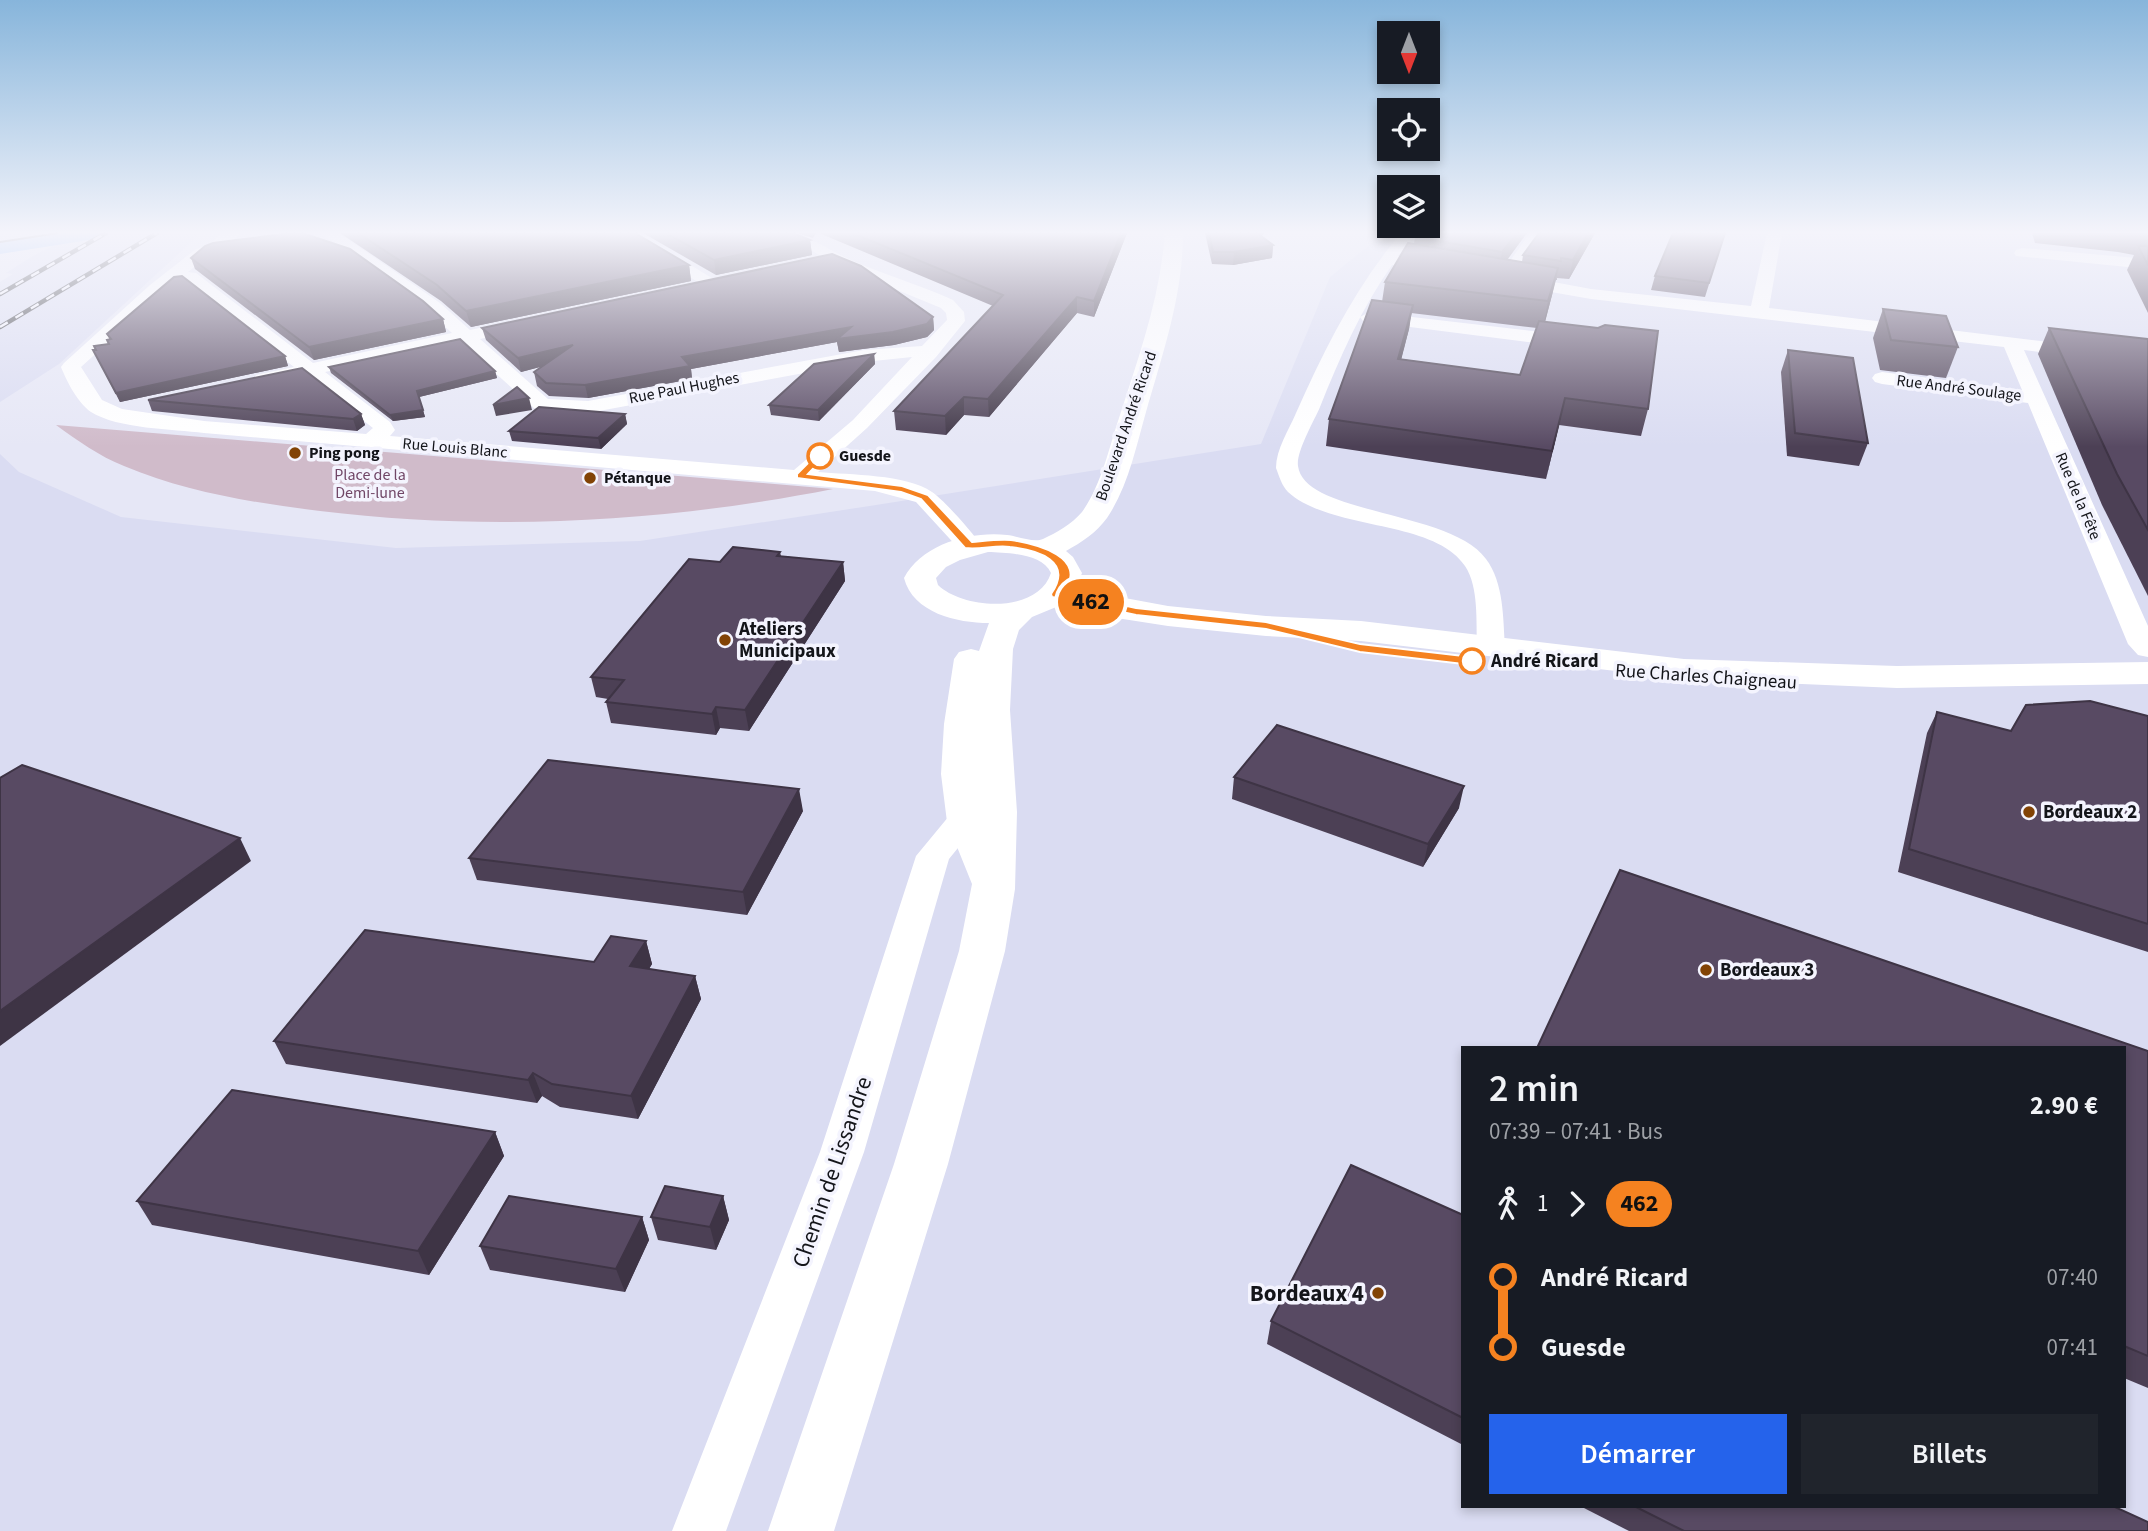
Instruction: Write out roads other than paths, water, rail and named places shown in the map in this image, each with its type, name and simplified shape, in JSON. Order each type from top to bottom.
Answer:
[{"type":"main road","name":"Boulevard André Ricard","points":[[1043,551],[1086,524],[1102,500],[1127,434],[1165,304]]},
{"type":"main road","points":[[801,1531],[921,1164],[982,951],[993,888],[997,812],[992,709],[996,649],[1003,627],[1021,610],[1056,594],[1065,583],[1065,571],[1058,560],[1043,551],[1008,543],[969,545],[935,559],[925,569],[922,580],[925,590],[936,600],[952,608],[985,613],[1021,610]]},
{"type":"main road","name":"Rue Charles Chaigneau","points":[[1056,594],[1136,611],[1266,626],[1360,641],[1677,678],[1887,685],[2148,681]]},
{"type":"main road","points":[[952,608],[972,635],[960,760],[961,792],[966,817],[993,888]]},
{"type":"main road","name":"Rue Charles Chaigneau","points":[[1266,626],[1361,631],[1684,669],[1789,675],[1911,677],[2148,673]]},
{"type":"street","points":[[140,304],[71,367],[73,374],[97,407],[111,412],[150,403]]},
{"type":"street","points":[[225,304],[383,426],[384,430],[370,441]]},
{"type":"street","name":"Rue Paul Hughes","points":[[430,304],[541,404],[560,408],[588,407],[864,356],[914,351],[929,353]]},
{"type":"street","points":[[800,476],[860,424],[929,353],[956,321],[955,312],[947,304]]},
{"type":"street","points":[[1356,304],[1292,447],[1286,466],[1290,481],[1305,495],[1330,506],[1425,531],[1457,544],[1475,559],[1483,576],[1491,646]]},
{"type":"street","points":[[1759,312],[1761,304]]},
{"type":"street","points":[[1559,340],[1569,305],[1759,312],[2148,359]]},
{"type":"street","points":[[1350,314],[1594,344]]},
{"type":"street","points":[[242,384],[540,320]]},
{"type":"street","name":"Rue de la Fête","points":[[2011,341],[2142,645],[2148,649]]},
{"type":"street","name":"Rue André Soulage","points":[[1882,378],[2035,398]]},
{"type":"street","name":"Rue Louis Blanc","points":[[111,412],[204,427],[875,484],[924,497],[969,545]]},
{"type":"street","name":"Chemin de Lissandre","points":[[699,1531],[842,1152],[933,856],[966,817]]},
{"type":"railway","points":[[0,327],[38,304]]},
{"type":"place","name":"Ping pong","points":[[295,453]]},
{"type":"place","name":"Guesde","points":[[820,456]]},
{"type":"place","name":"Pétanque","points":[[590,478]]},
{"type":"place","name":"Ateliers Municipaux","points":[[725,640]]},
{"type":"place","name":"André Ricard","points":[[1472,661]]},
{"type":"place","name":"Bordeaux 2","points":[[2029,812]]},
{"type":"place","name":"Bordeaux 3","points":[[1706,970]]},
{"type":"place","name":"Bordeaux 4","points":[[1378,1293]]},
{"type":"park label","name":"Place de la Demi-lune","points":[[370,484]]}]
